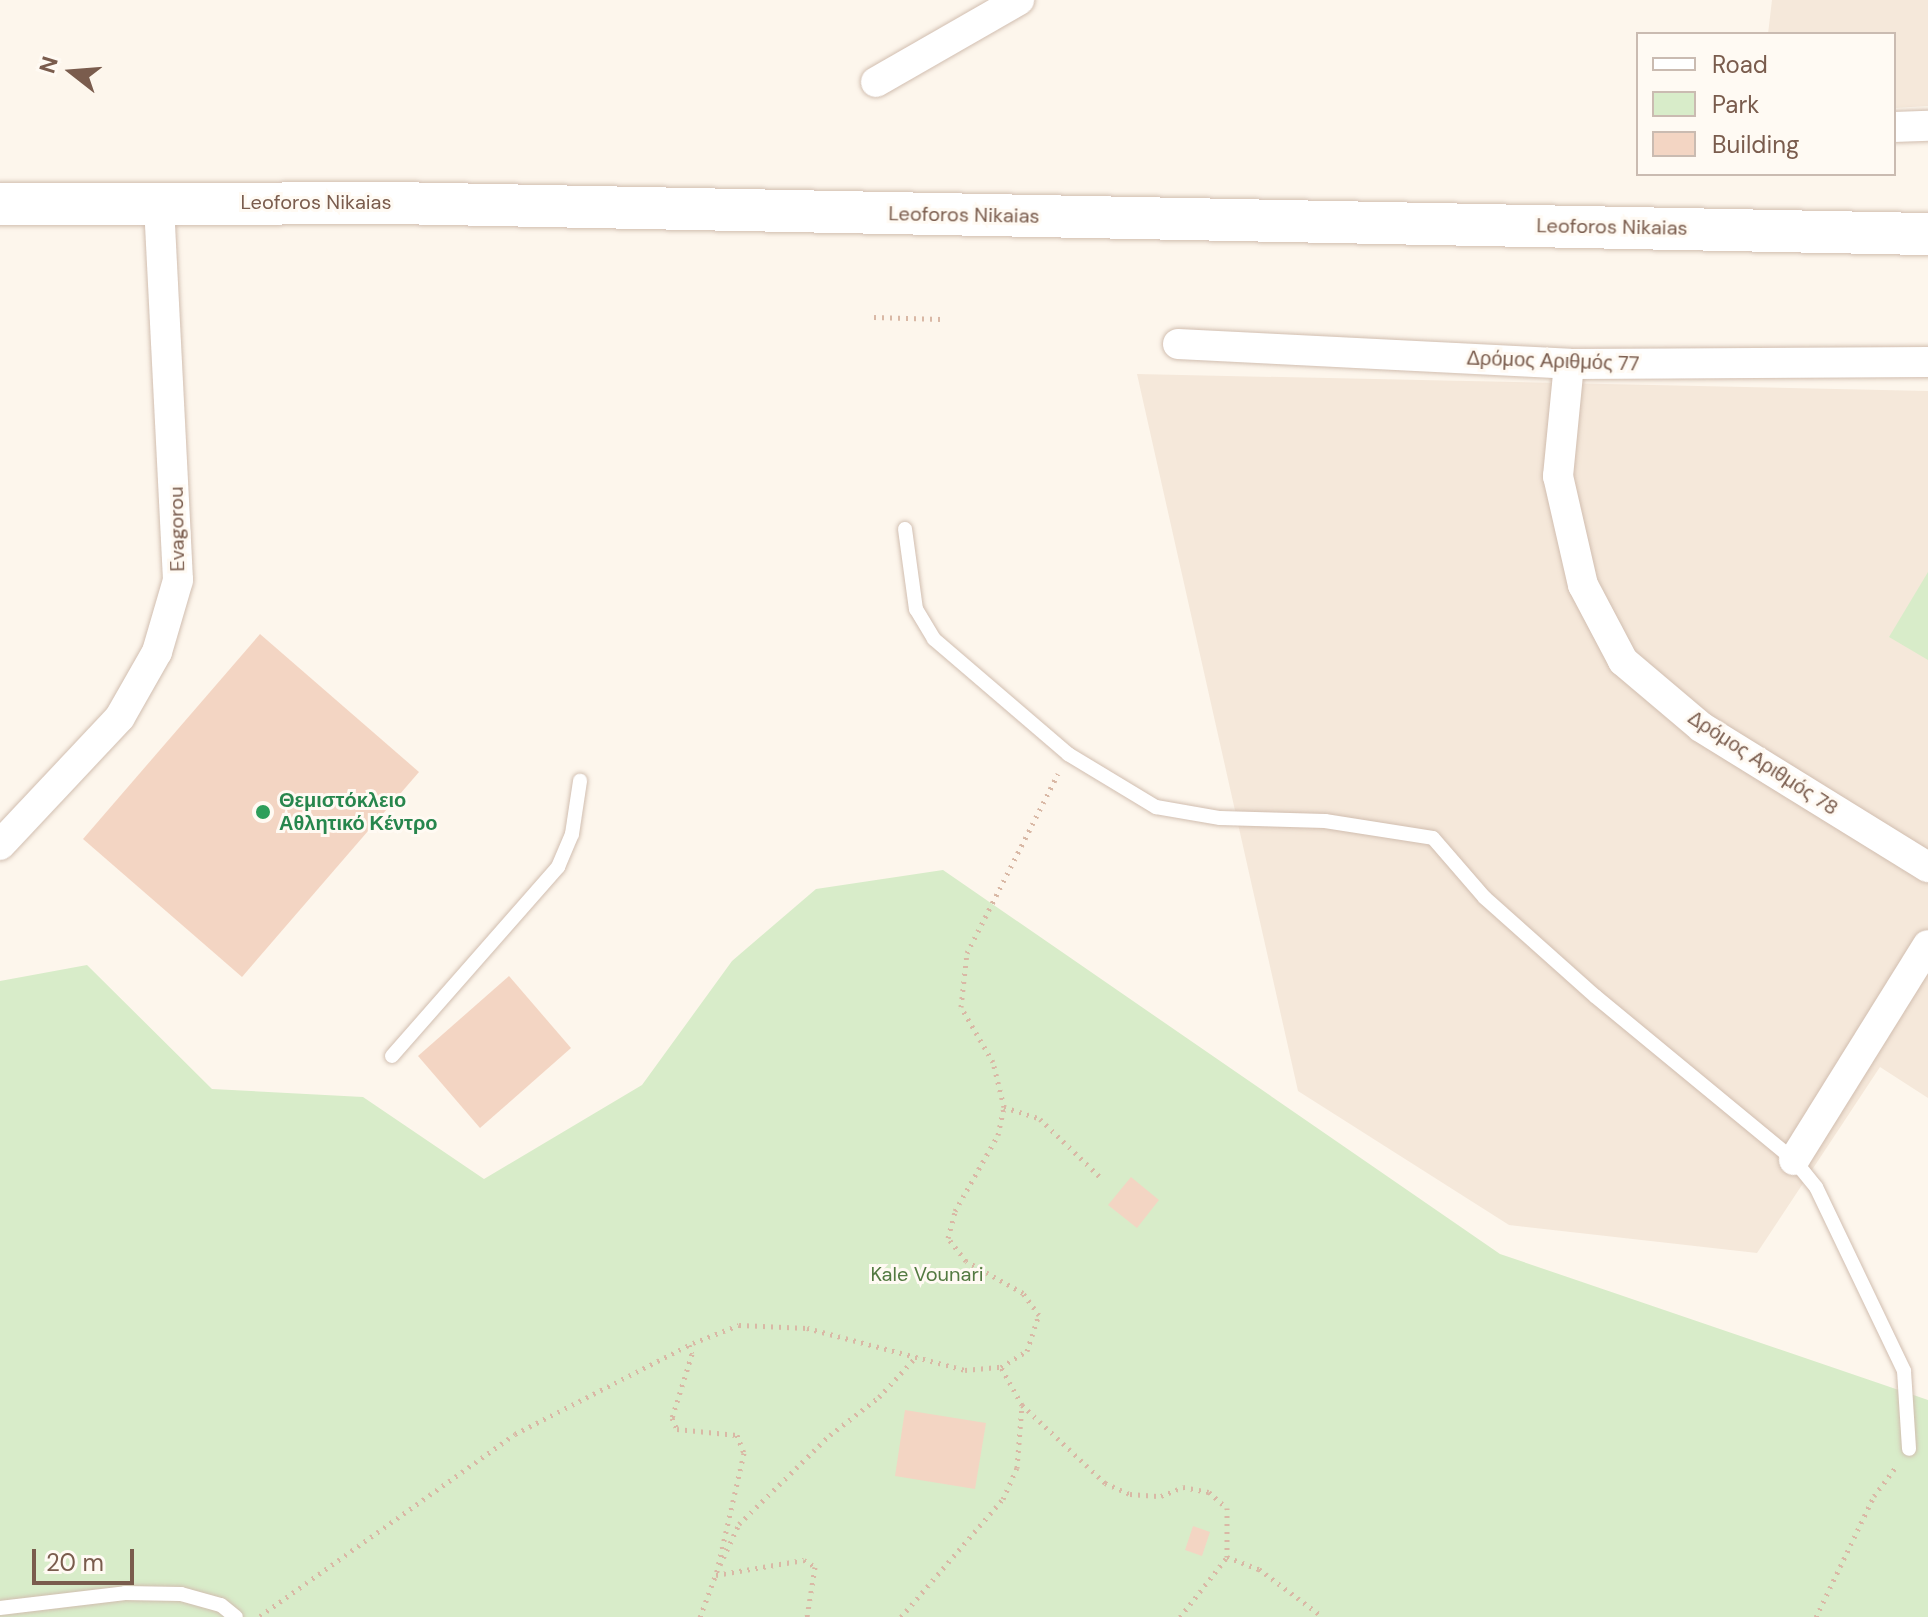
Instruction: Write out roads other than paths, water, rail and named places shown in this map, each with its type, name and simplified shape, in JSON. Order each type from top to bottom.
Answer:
[{"type":"main road","name":"Leoforos Nikaias","points":[[0,204],[159,202],[1928,234]]},
{"type":"street","points":[[876,82],[1019,0]]},
{"type":"street","points":[[1896,127],[1928,126]]},
{"type":"street","name":"Evagorou","points":[[0,845],[120,717],[157,652],[178,580],[159,202]]},
{"type":"street","name":"Δρόμος Αριθμός 77","points":[[1178,344],[1569,364],[1928,362]]},
{"type":"street","name":"Δρόμος Αριθμός 78","points":[[1569,364],[1558,476],[1583,585],[1623,661],[1701,727],[1928,867]]},
{"type":"street","points":[[1794,1160],[1928,945]]},
{"type":"lane","points":[[905,529],[916,609],[934,639],[1068,754],[1156,807],[1220,818],[1325,821],[1433,838],[1485,898],[1573,977],[1794,1160],[1816,1187],[1904,1371],[1909,1449]]},
{"type":"lane","points":[[392,1056],[558,867],[572,834],[580,781]]},
{"type":"lane","points":[[0,1608],[125,1593],[181,1594],[221,1605],[236,1617]]},
{"type":"place","name":"Θεμιστόκλειο Αθλητικό Κέντρο","points":[[263,812]]},
{"type":"park label","name":"Kale Vounari","points":[[927,1274]]}]
